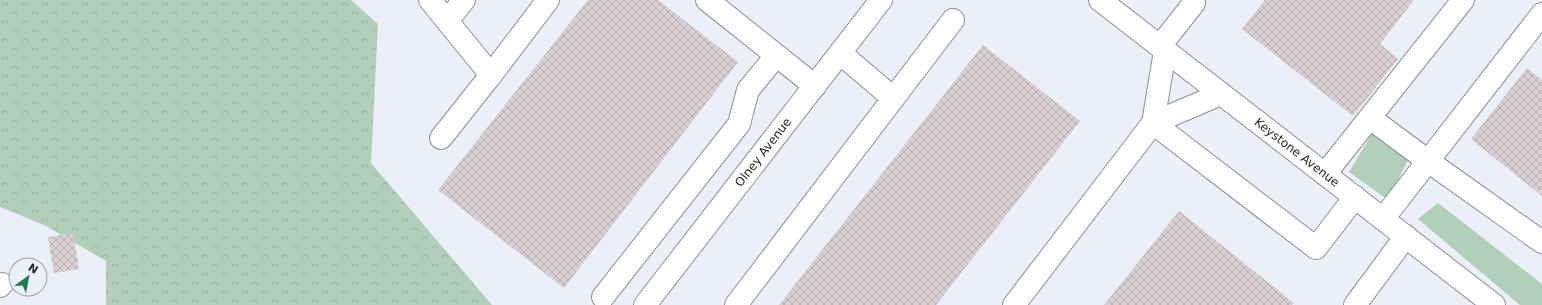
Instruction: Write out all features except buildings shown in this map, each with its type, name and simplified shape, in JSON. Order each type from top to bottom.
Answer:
[{"type":"street","points":[[430,0],[491,75]]},
{"type":"street","points":[[448,21],[464,0]]},
{"type":"street","points":[[442,138],[548,0]]},
{"type":"street","points":[[707,0],[815,86]]},
{"type":"street","name":"Olney Avenue","points":[[645,305],[880,0]]},
{"type":"street","name":"Keystone Avenue","points":[[1100,0],[1494,305]]},
{"type":"street","points":[[1325,174],[1463,0]]},
{"type":"street","points":[[1153,123],[1163,48],[1194,3]]},
{"type":"street","points":[[1383,219],[1542,14]]},
{"type":"street","points":[[736,305],[892,98],[953,20]]},
{"type":"street","points":[[840,53],[892,98]]},
{"type":"street","points":[[603,297],[739,124],[748,90],[776,56]]},
{"type":"street","points":[[1014,305],[1153,123],[1221,94]]},
{"type":"street","points":[[1370,118],[1542,242]]},
{"type":"street","points":[[1153,123],[1316,248],[1355,198]]},
{"type":"street","points":[[1355,305],[1406,236]]},
{"type":"green space","points":[[0,0],[351,0],[378,24],[371,163],[492,305],[106,305],[106,261],[46,226],[0,207]]},
{"type":"green space","points":[[1373,132],[1408,160],[1388,200],[1349,172]]},
{"type":"green space","points":[[1438,203],[1542,284],[1542,305],[1520,305],[1418,219]]}]
